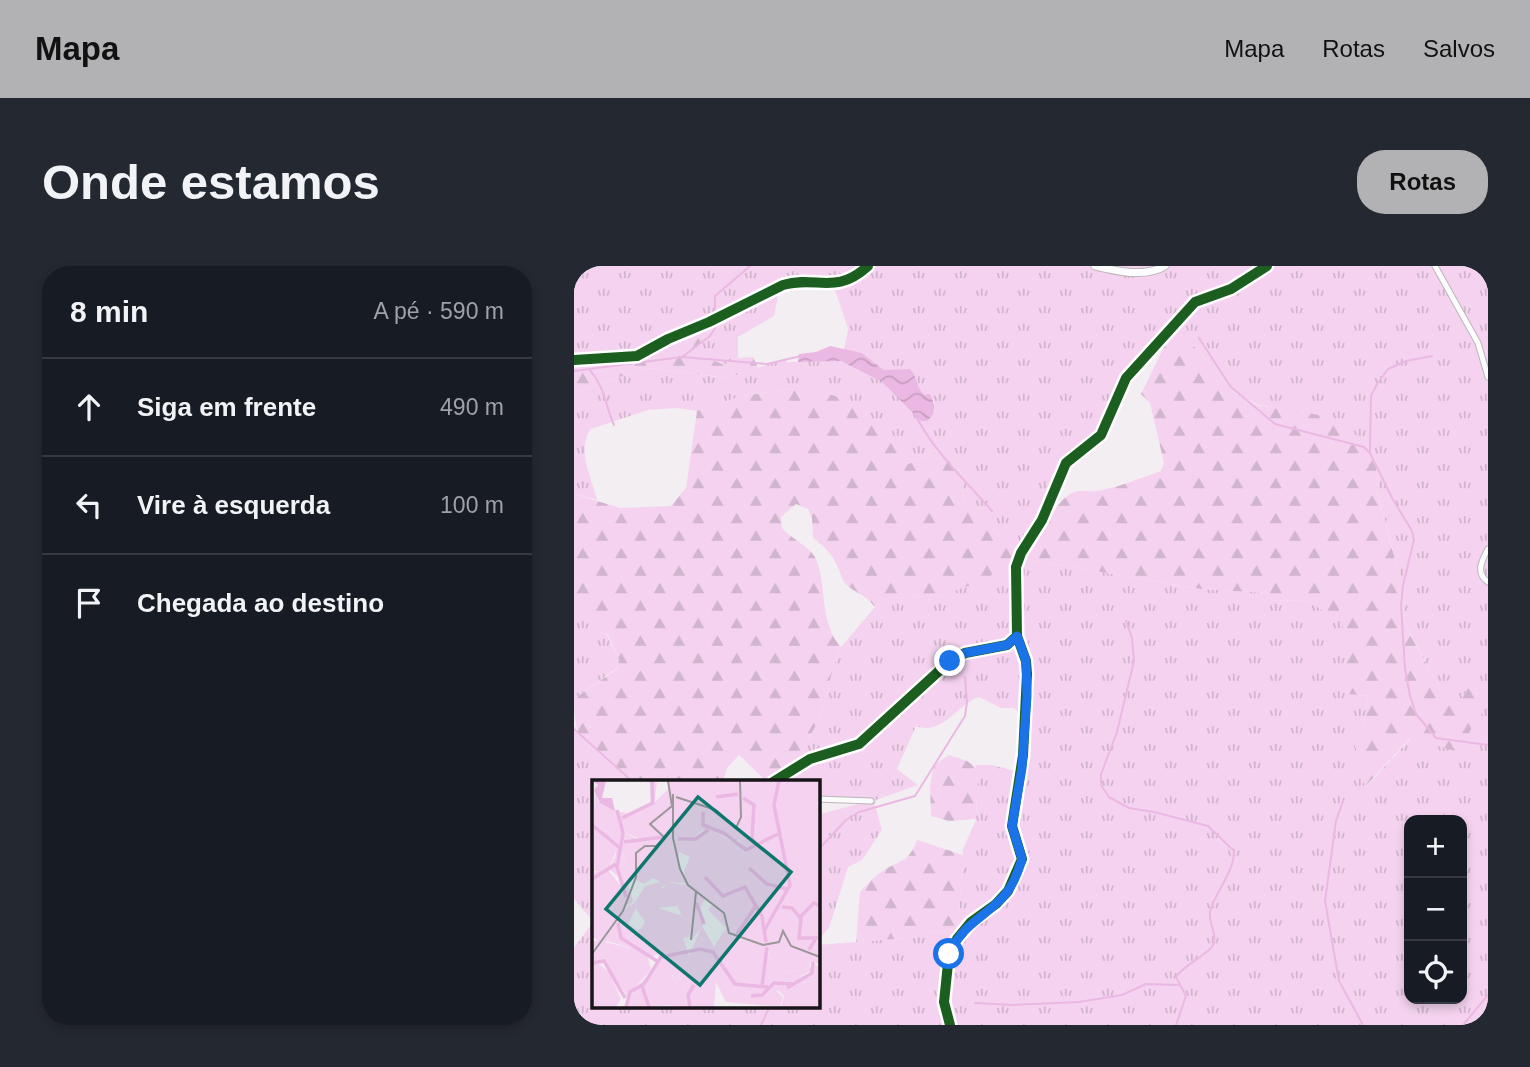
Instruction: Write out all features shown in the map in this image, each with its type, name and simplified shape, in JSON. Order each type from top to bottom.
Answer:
[{"type":"street","points":[[574,360],[634,358],[668,339],[783,285],[844,282],[868,266]]},
{"type":"street","points":[[1095,266],[1139,272],[1151,272],[1165,266]]},
{"type":"street","points":[[950,1025],[944,1002],[949,954],[971,922],[996,904],[1008,891],[1022,859],[1012,826],[1022,768],[1027,696],[1026,661],[1017,636],[1017,562],[1042,520],[1066,463],[1101,435],[1126,378],[1187,309],[1204,298],[1238,285],[1267,266]]},
{"type":"street","points":[[1435,266],[1478,343],[1488,377]]},
{"type":"street","points":[[1488,549],[1480,571],[1481,576],[1488,582]]},
{"type":"street","points":[[776,780],[810,759],[859,744],[950,661],[965,653],[1007,645],[1017,636]]},
{"type":"street","points":[[819,799],[871,801]]},
{"type":"green space","points":[[574,266],[1488,266],[1488,1025],[574,1025],[574,948],[592,923],[592,1007],[819,1007],[819,945],[920,937],[926,933],[958,930],[963,849],[976,820],[978,770],[975,765],[992,765],[1015,771],[1021,744],[1021,715],[1014,708],[1001,708],[979,697],[934,727],[916,726],[897,769],[918,785],[876,800],[882,830],[862,860],[848,867],[829,928],[819,939],[819,814],[861,803],[862,799],[819,797],[819,780],[770,780],[794,765],[820,718],[841,647],[874,608],[887,598],[944,595],[1015,548],[965,507],[960,471],[946,458],[945,448],[906,465],[793,389],[742,396],[697,411],[677,408],[648,410],[591,429],[585,455],[597,500],[574,494],[574,392],[647,368],[727,378],[786,358],[786,362],[841,361],[882,382],[921,420],[927,421],[935,411],[934,400],[921,393],[912,371],[884,370],[862,353],[844,350],[848,329],[834,287],[843,279],[782,277],[774,316],[738,337],[738,358],[724,365],[690,351],[710,335],[697,326],[629,356],[574,351]],"holes":[[[1177,333],[1197,349],[1234,393],[1256,404],[1287,411],[1365,442],[1374,457],[1378,477],[1377,492],[1395,558],[1408,630],[1440,688],[1439,695],[1460,704],[1478,692],[1475,698],[1411,738],[1366,787],[1354,741],[1361,743],[1368,696],[1348,694],[1343,623],[1307,600],[1273,601],[1270,593],[1201,589],[1024,559],[1023,545],[1042,514],[1060,462],[1096,433],[1124,373],[1170,334]]]},
{"type":"green space","points":[[697,326],[710,335],[691,351],[724,365],[738,358],[753,357],[758,368],[727,378],[647,368],[574,392],[574,351],[629,356]]},
{"type":"green space","points":[[1177,333],[1197,349],[1234,393],[1256,405],[1319,415],[1343,425],[1365,442],[1374,457],[1378,477],[1377,492],[1400,578],[1408,631],[1440,688],[1440,695],[1460,704],[1467,688],[1478,691],[1475,698],[1485,710],[1455,751],[1410,738],[1365,787],[1354,741],[1361,742],[1368,696],[1348,694],[1342,623],[1307,600],[1273,601],[1269,593],[1201,589],[1024,559],[1022,550],[1030,533],[1043,524],[1067,496],[1077,491],[1112,488],[1161,471],[1164,463],[1150,403],[1141,394],[1170,334]]},
{"type":"green space","points":[[793,389],[814,391],[846,400],[870,416],[905,459],[906,465],[945,448],[947,458],[960,471],[965,507],[1015,548],[1011,557],[987,579],[944,595],[887,598],[875,607],[845,583],[831,555],[813,538],[812,518],[808,509],[796,504],[781,517],[782,528],[815,557],[829,626],[841,647],[820,718],[794,765],[770,780],[765,780],[739,755],[727,768],[724,780],[616,780],[588,751],[579,736],[575,719],[574,699],[617,669],[619,660],[608,635],[586,622],[574,595],[574,494],[620,508],[671,506],[686,488],[697,411],[742,396]]},
{"type":"green space","points":[[574,595],[586,619],[607,635],[619,660],[617,668],[574,699]]},
{"type":"green space","points":[[574,726],[588,750],[614,774],[616,780],[592,780],[592,920],[574,899]]},
{"type":"green space","points":[[949,755],[967,761],[978,769],[976,819],[949,821],[931,816],[930,785],[934,765]]},
{"type":"green space","points":[[917,840],[963,855],[958,930],[926,933],[920,937],[856,942],[860,892],[878,874],[907,857]]},
{"type":"water","points":[[830,346],[862,353],[884,370],[910,369],[922,392],[925,395],[930,394],[934,405],[933,415],[927,421],[921,421],[882,382],[841,361],[798,362],[799,354],[816,352]]},
{"type":"waterway","points":[[715,316],[715,296],[750,266]]},
{"type":"waterway","points":[[574,371],[682,357],[710,336],[716,322]]},
{"type":"waterway","points":[[1199,338],[1230,386],[1275,424],[1364,447],[1370,453],[1412,531],[1414,540],[1401,606],[1405,669],[1416,714],[1436,738],[1488,745]]},
{"type":"waterway","points":[[682,357],[767,364],[801,356]]},
{"type":"waterway","points":[[1370,453],[1371,396],[1377,384],[1388,369],[1406,361],[1432,356]]},
{"type":"waterway","points":[[590,370],[602,390],[614,425]]},
{"type":"waterway","points":[[915,414],[940,453],[992,511]]},
{"type":"waterway","points":[[1126,621],[1132,638],[1134,661],[1117,732],[1101,774],[1101,785],[1109,797],[1129,808],[1208,826],[1234,851],[1228,875],[1210,912],[1213,945],[1176,977],[1186,996],[1176,1025]]},
{"type":"waterway","points":[[819,849],[846,820],[859,812],[915,796],[965,716],[965,677]]},
{"type":"waterway","points":[[574,729],[631,780]]},
{"type":"waterway","points":[[1343,801],[1336,821],[1325,901],[1339,981],[1363,1025]]},
{"type":"waterway","points":[[975,1003],[1013,1005],[1079,1002],[1122,995],[1146,984],[1178,985]]},
{"type":"waterway","points":[[1463,1025],[1488,995]]},
{"type":"waterway","points":[[761,1025],[770,1007]]},
{"type":"cycle path","points":[[574,360],[637,356],[783,285],[806,282],[836,283],[856,275],[868,266]]},
{"type":"cycle path","points":[[950,1025],[944,1002],[949,954],[971,922],[996,904],[1008,891],[1022,859],[1012,826],[1023,755],[1027,674],[1026,661],[1017,636],[1016,567],[1021,553],[1042,520],[1066,463],[1101,435],[1126,378],[1195,302],[1231,289],[1267,266]]},
{"type":"cycle path","points":[[776,780],[810,759],[859,744],[950,661],[965,653],[1007,645],[1017,636]]},
{"type":"route","points":[[949,954],[971,922],[996,904],[1008,891],[1022,859],[1012,826],[1020,782],[1027,696],[1026,661],[1017,636],[1007,645],[965,653],[950,661]]}]
